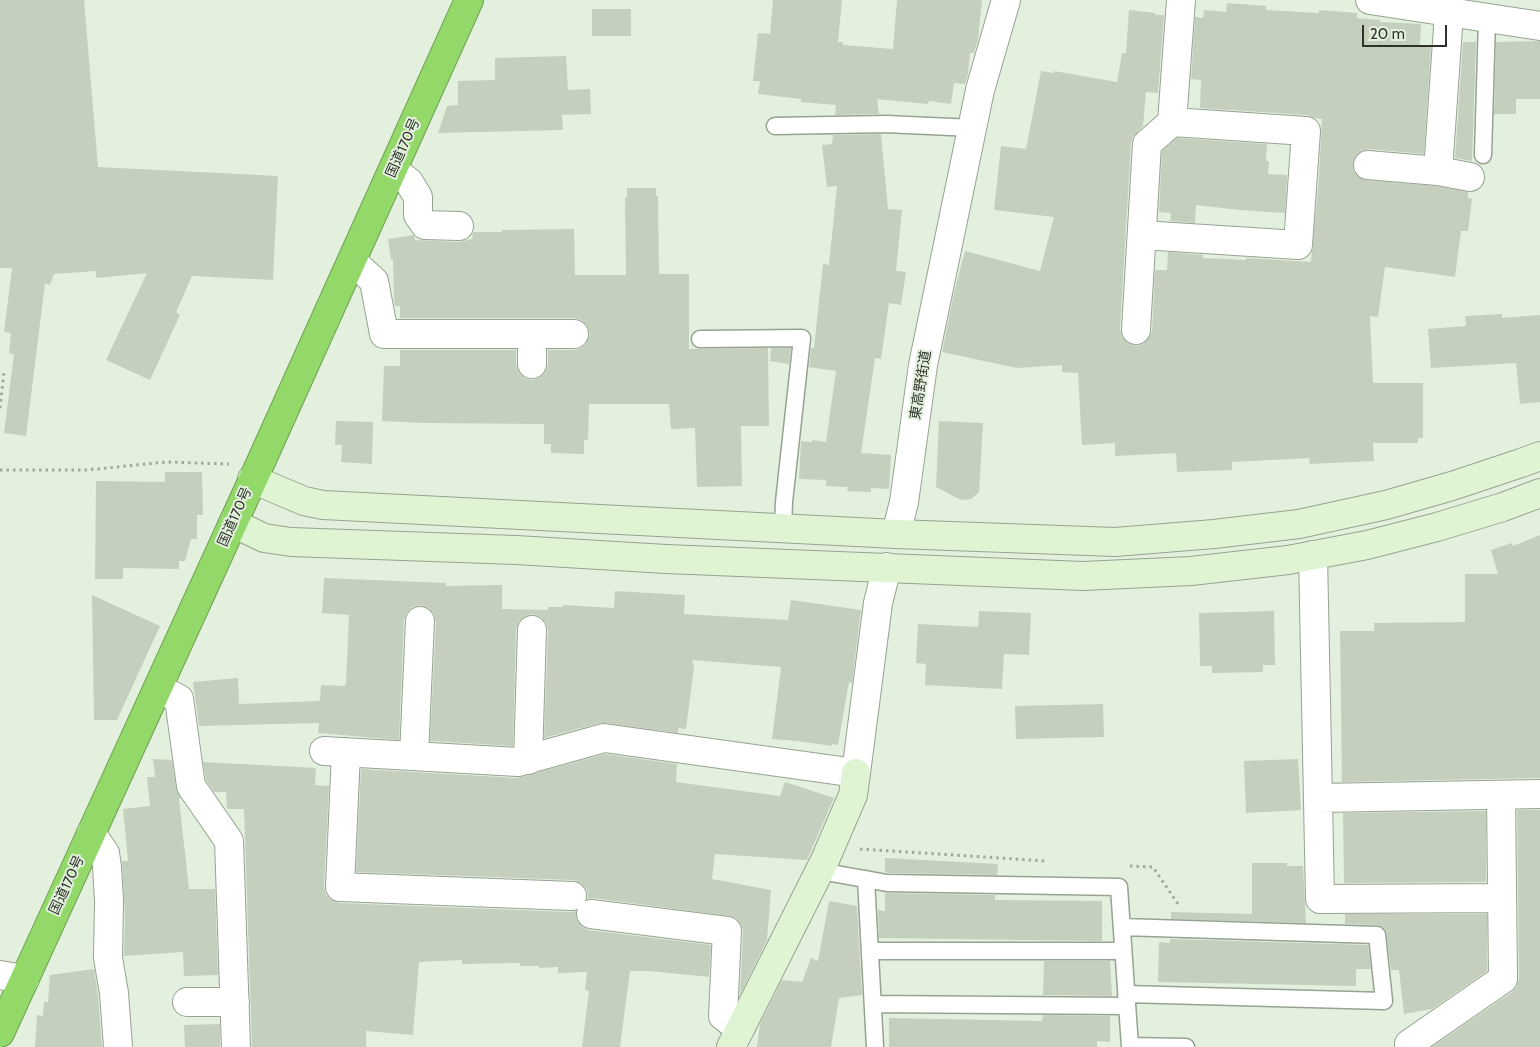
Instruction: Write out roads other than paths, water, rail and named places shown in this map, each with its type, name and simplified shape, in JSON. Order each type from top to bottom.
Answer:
[{"type":"highway","name":"国道170号","points":[[0,1033],[12,977],[91,833],[469,0]]},
{"type":"street","name":"東高野街道","points":[[856,773],[878,604],[904,502],[923,364],[980,90],[1006,0]]},
{"type":"street","points":[[1136,330],[1147,144],[1172,122],[1181,0]]},
{"type":"street","points":[[1370,0],[1540,26]]},
{"type":"street","points":[[1438,171],[1450,13]]},
{"type":"street","points":[[1142,235],[1298,245],[1306,131],[1172,122]]},
{"type":"street","points":[[1368,165],[1438,171],[1477,166]]},
{"type":"street","points":[[393,170],[409,182],[418,197],[418,214],[425,225],[459,226]]},
{"type":"street","points":[[352,261],[374,281],[384,334],[574,334]]},
{"type":"street","points":[[532,334],[532,364]]},
{"type":"street","points":[[256,472],[304,501],[323,505],[783,529],[1116,542],[1214,534],[1299,524],[1415,497],[1461,484],[1540,456]]},
{"type":"street","points":[[232,523],[264,538],[290,542],[516,550],[666,559],[1083,576],[1191,570],[1288,560],[1367,545],[1437,527],[1503,507],[1540,493]]},
{"type":"street","points":[[1313,555],[1320,899],[1502,898]]},
{"type":"street","points":[[414,756],[420,621]]},
{"type":"street","points":[[528,760],[532,630]]},
{"type":"street","points":[[158,688],[179,699],[191,786],[230,841],[236,1047]]},
{"type":"street","points":[[604,738],[856,773],[853,795],[820,871],[735,1038],[723,1016],[727,931],[581,905],[340,886],[335,752],[518,762],[604,738]]},
{"type":"street","points":[[1319,798],[1540,794]]},
{"type":"street","points":[[1409,1044],[1503,979],[1501,795]]},
{"type":"street","points":[[91,833],[105,853],[107,867],[109,901],[108,958],[114,993],[118,1047]]},
{"type":"street","points":[[187,1002],[235,1002]]},
{"type":"lane","points":[[1477,166],[1487,19]]},
{"type":"lane","points":[[775,126],[886,124],[973,128]]},
{"type":"lane","points":[[700,339],[802,338],[784,502],[783,529]]},
{"type":"lane","points":[[820,871],[887,883],[1119,886],[1130,1046],[1186,1047]]},
{"type":"lane","points":[[866,879],[875,1047]]},
{"type":"lane","points":[[873,1004],[1127,1000],[1384,1001],[1377,936],[1122,928]]},
{"type":"lane","points":[[870,951],[1123,952]]}]
